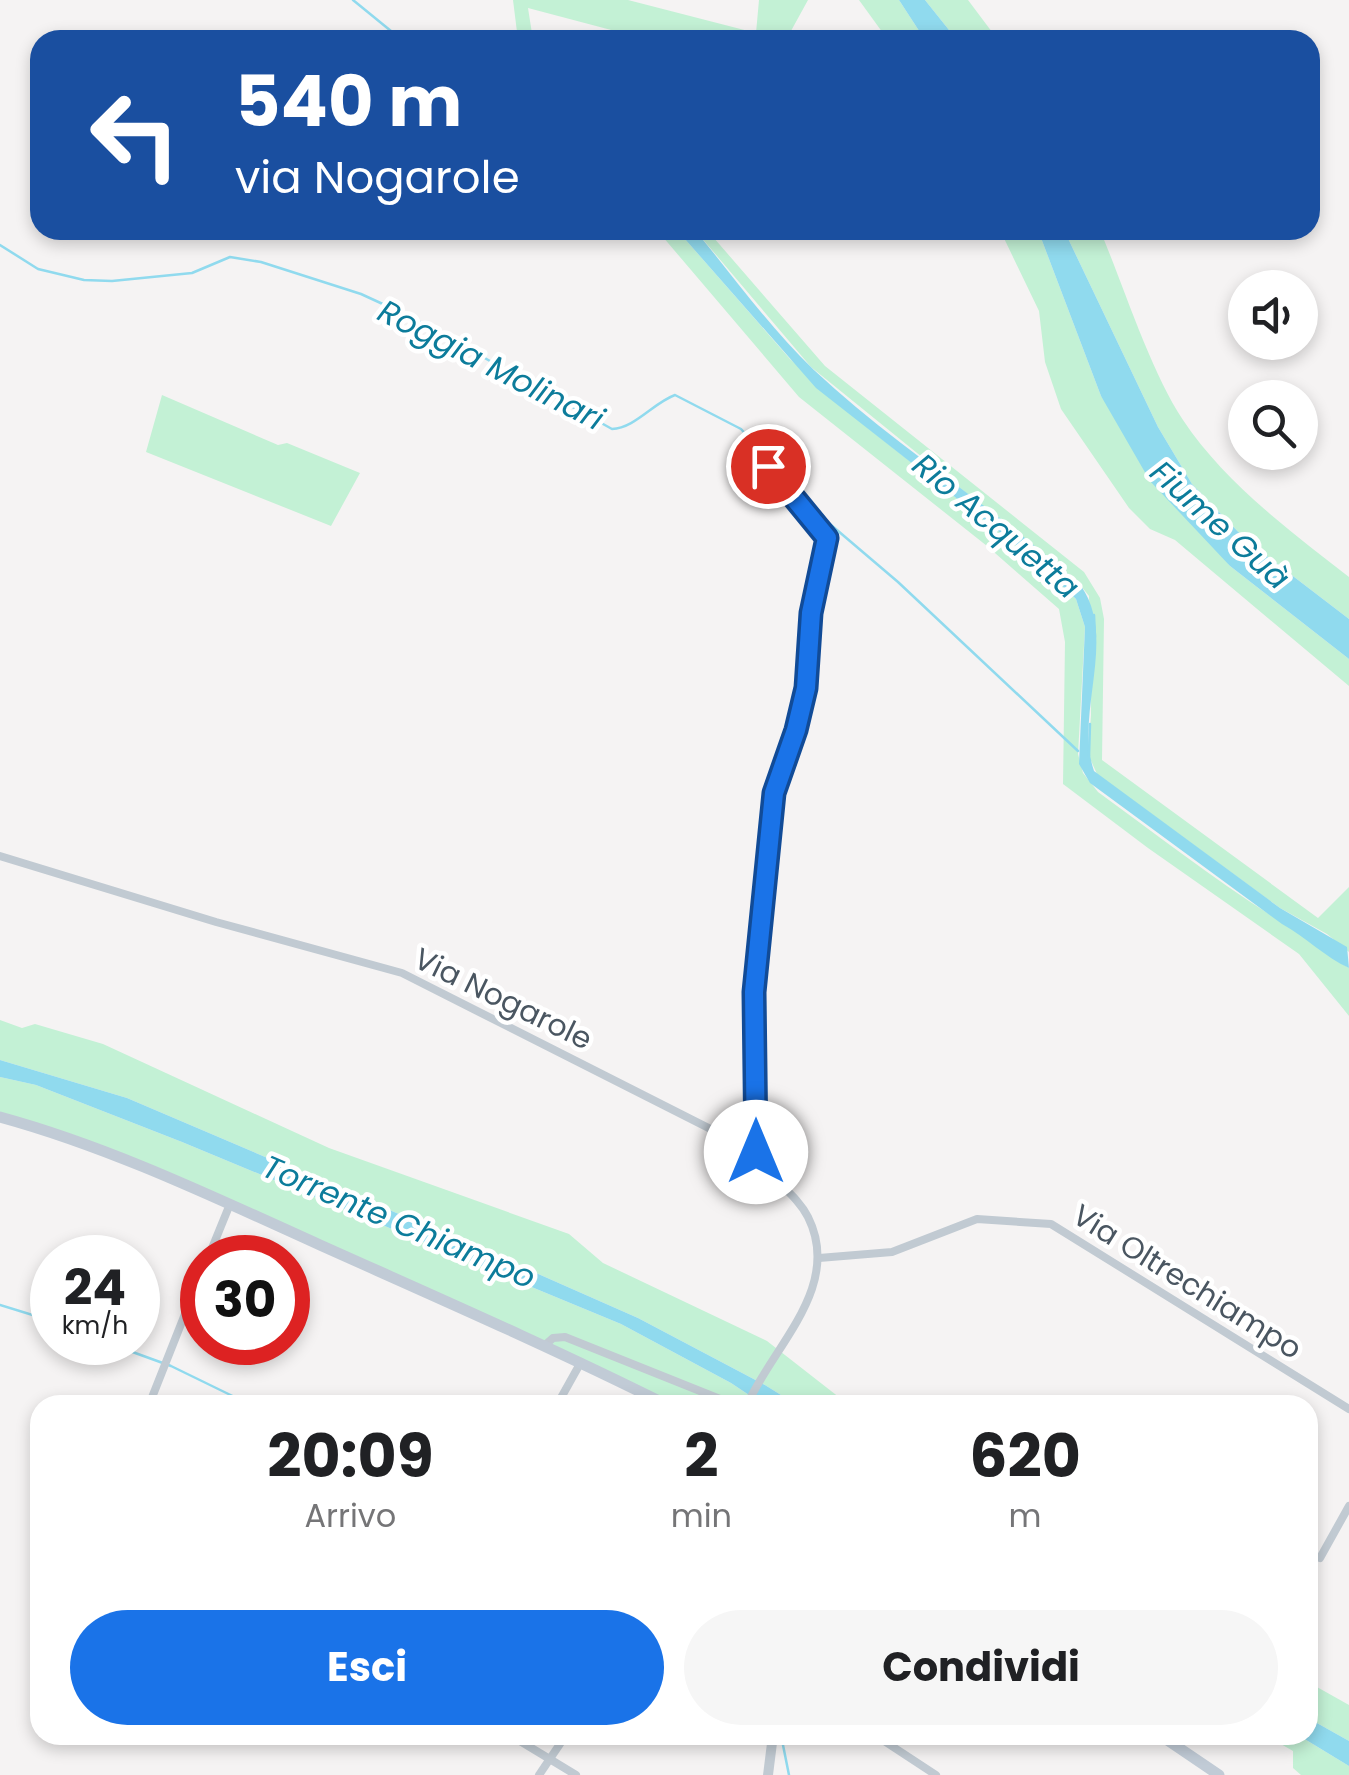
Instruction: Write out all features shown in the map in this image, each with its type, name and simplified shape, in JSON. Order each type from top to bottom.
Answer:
[{"type":"main road","points":[[0,1117],[40,1128],[230,1204],[647,1395]]},
{"type":"main road","points":[[1175,1745],[1219,1775]]},
{"type":"street","points":[[754,448],[827,538],[811,613],[806,688],[774,793],[754,992],[756,1152]]},
{"type":"street","name":"Via Nogarole","points":[[0,856],[216,922],[402,973],[756,1152],[760,1164],[797,1198],[808,1217],[819,1258]]},
{"type":"street","points":[[217,1235],[230,1204]]},
{"type":"street","name":"Via Oltrechiampo","points":[[819,1258],[892,1252],[977,1219],[1051,1224],[1349,1409]]},
{"type":"street","points":[[753,1395],[805,1305],[819,1258]]},
{"type":"street","points":[[152,1395],[180,1326]]},
{"type":"street","points":[[544,1346],[553,1338],[565,1338],[710,1395]]},
{"type":"street","points":[[563,1395],[581,1362]]},
{"type":"street","points":[[1320,1558],[1349,1506]]},
{"type":"street","points":[[527,1745],[576,1775]]},
{"type":"street","points":[[539,1775],[559,1745]]},
{"type":"street","points":[[768,1775],[772,1745]]},
{"type":"street","points":[[890,1745],[936,1775]]},
{"type":"green space","points":[[513,0],[628,0],[744,30],[611,30],[528,8],[531,30],[517,30]]},
{"type":"green space","points":[[759,0],[808,0],[792,30],[756,30]]},
{"type":"green space","points":[[859,0],[899,0],[918,30],[881,30]]},
{"type":"green space","points":[[925,0],[968,0],[990,30],[949,30]]},
{"type":"green space","points":[[666,240],[686,240],[790,359],[869,429],[1034,559],[1076,599],[1085,627],[1078,754],[1083,773],[1098,792],[1172,847],[1349,968],[1349,1016],[1299,954],[1063,784],[1065,642],[1059,609],[987,546],[799,397]]},
{"type":"green space","points":[[703,240],[716,240],[825,366],[1084,572],[1100,598],[1104,619],[1102,760],[1318,918],[1349,887],[1349,952],[1327,934],[1280,908],[1097,774],[1088,754],[1089,596],[811,367]]},
{"type":"green space","points":[[1005,240],[1042,240],[1101,396],[1230,566],[1349,659],[1349,686],[1175,540],[1150,529],[1129,508],[1061,409],[1045,362],[1039,311]]},
{"type":"green space","points":[[1069,240],[1104,240],[1149,353],[1183,420],[1238,485],[1349,577],[1349,619],[1247,541],[1192,484],[1158,427]]},
{"type":"green space","points":[[162,395],[278,445],[287,443],[360,473],[331,526],[146,452]]},
{"type":"green space","points":[[0,1020],[22,1028],[35,1024],[103,1044],[329,1148],[569,1234],[603,1263],[767,1341],[836,1395],[781,1395],[638,1318],[502,1258],[127,1098],[0,1060]]},
{"type":"green space","points":[[0,1077],[36,1085],[182,1142],[621,1324],[749,1395],[647,1395],[310,1241],[310,1235],[297,1235],[0,1115]]},
{"type":"green space","points":[[1318,1688],[1349,1705],[1349,1741],[1318,1724]]},
{"type":"green space","points":[[1282,1745],[1314,1745],[1349,1766],[1349,1775],[1301,1775],[1293,1768],[1293,1751]]},
{"type":"water","points":[[899,0],[925,0],[949,30],[918,30]]},
{"type":"water","points":[[686,240],[703,240],[814,370],[1081,586],[1096,629],[1089,725],[1094,771],[1280,908],[1347,947],[1349,968],[1282,924],[1090,783],[1079,764],[1085,627],[1076,599],[1034,559],[816,388]]},
{"type":"water","name":"Fiume Guà","points":[[1042,240],[1069,240],[1158,427],[1192,484],[1247,541],[1349,619],[1349,659],[1230,566],[1150,481],[1101,396]]},
{"type":"water","name":"Torrente Chiampo","points":[[0,1060],[127,1098],[638,1318],[781,1395],[749,1395],[621,1324],[182,1142],[36,1085],[0,1077]]},
{"type":"water","points":[[1318,1724],[1349,1741],[1349,1766],[1314,1745],[1318,1745]]},
{"type":"waterway","points":[[353,0],[390,30]]},
{"type":"waterway","name":"Roggia Molinari","points":[[0,245],[38,269],[84,280],[192,273],[230,257],[261,262],[361,294],[411,317],[612,429],[628,424],[675,395],[741,429],[817,513],[898,582],[1078,751]]},
{"type":"waterway","name":"Rio Acquetta","points":[[1094,615],[1095,637]]},
{"type":"waterway","name":"Rio Acquetta","points":[[1089,756],[1090,724]]},
{"type":"waterway","points":[[0,1305],[30,1314]]},
{"type":"waterway","points":[[160,1362],[230,1395]]},
{"type":"waterway","points":[[783,1745],[789,1775]]},
{"type":"route","points":[[756,1152],[754,992],[774,793],[806,688],[811,613],[827,538],[768,466]]}]
